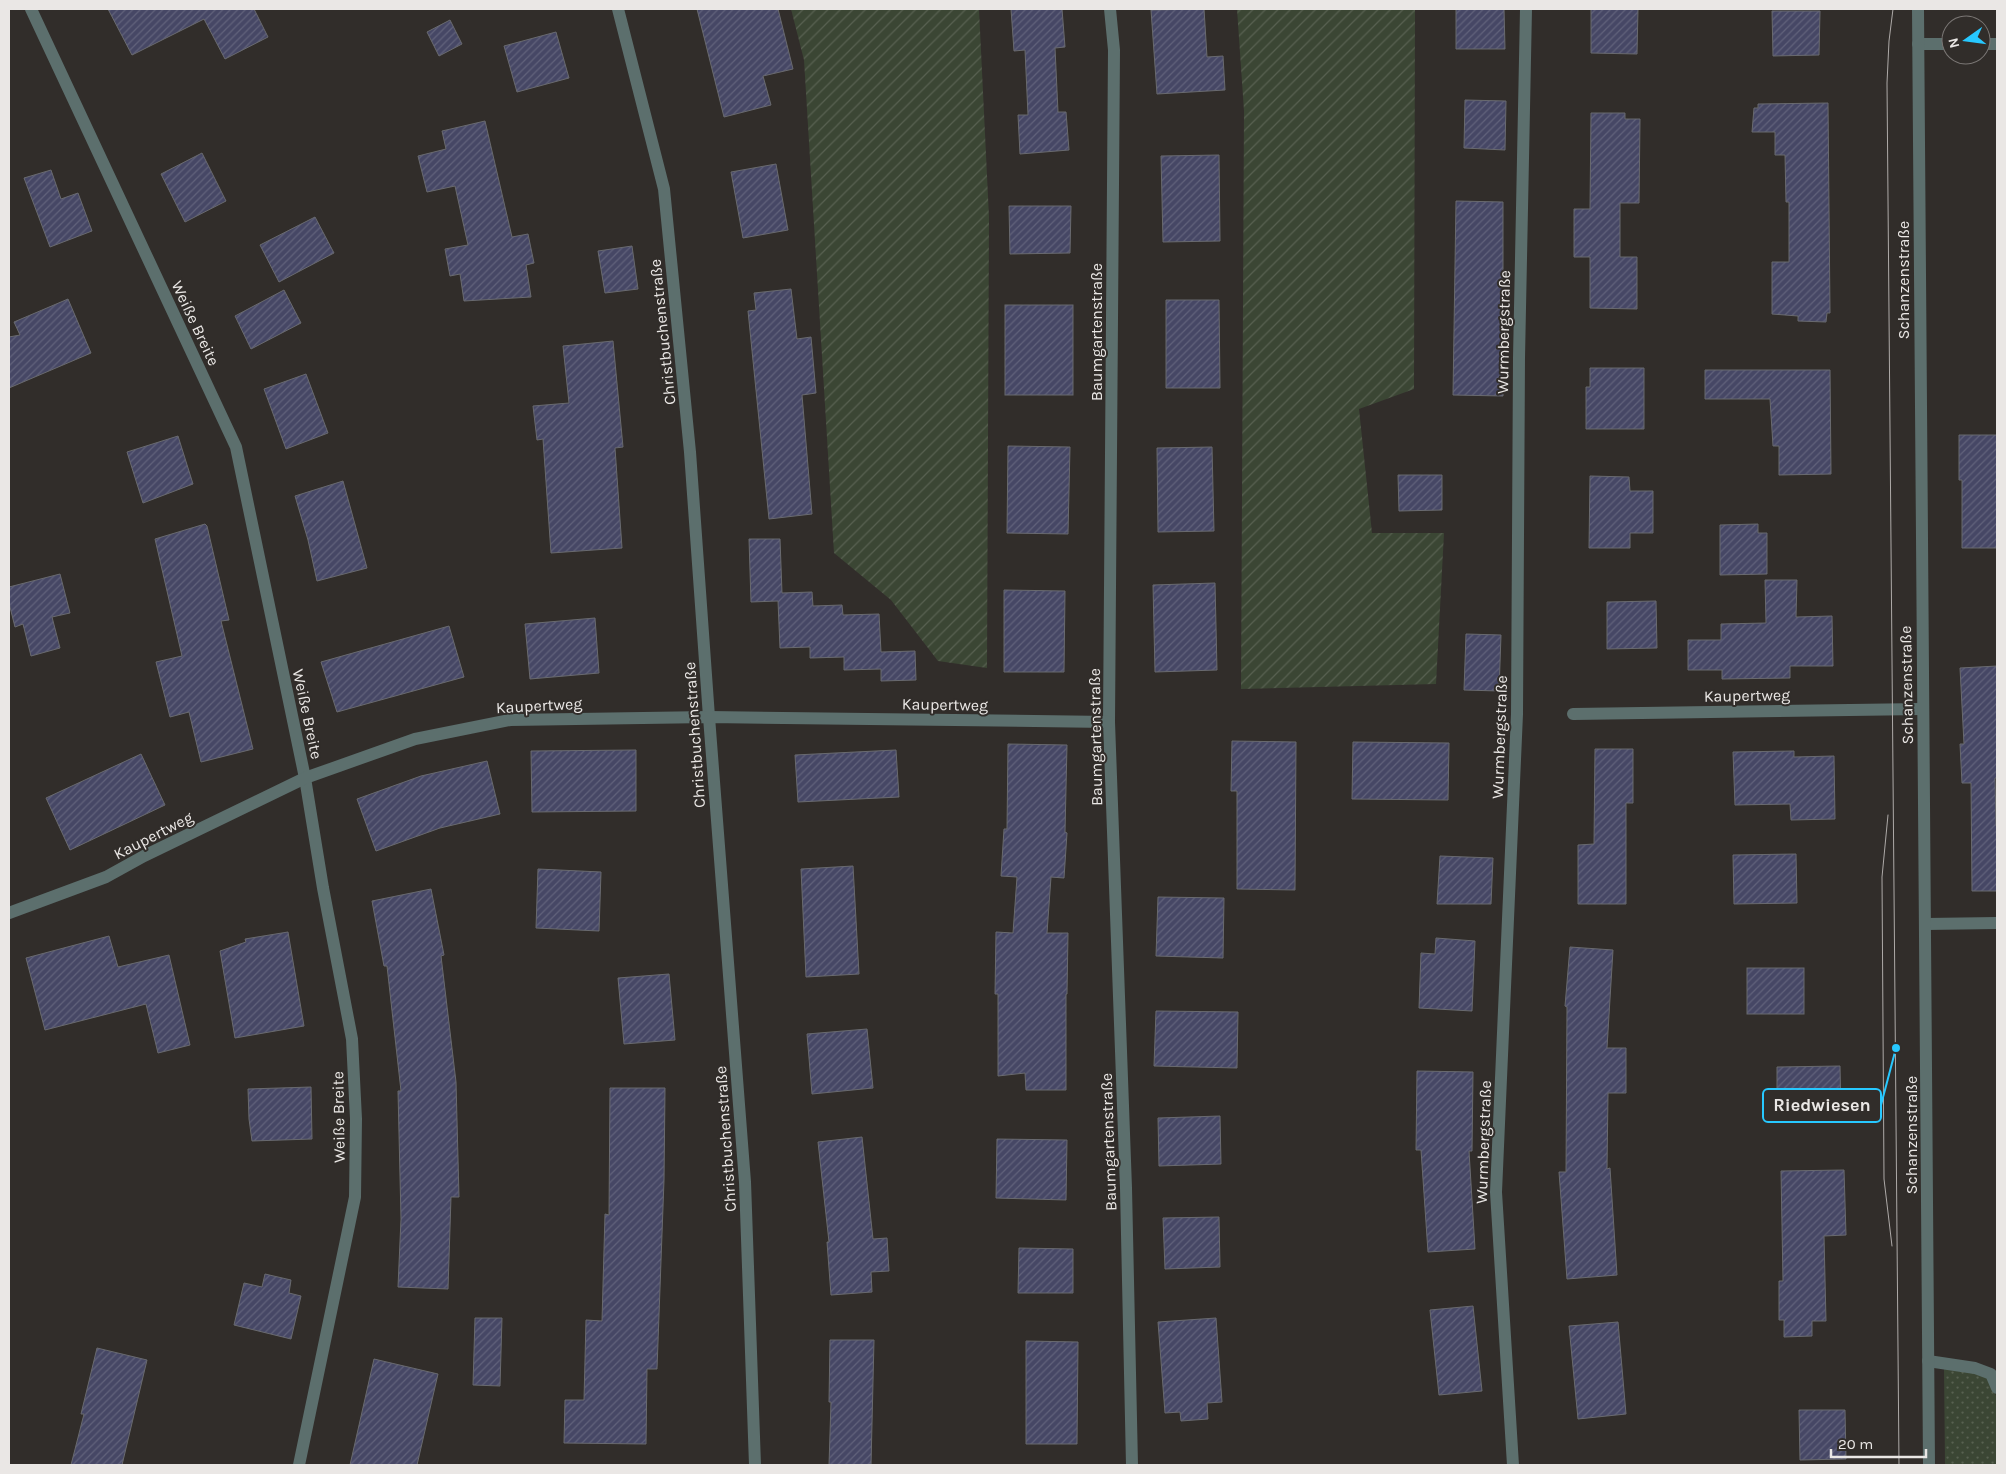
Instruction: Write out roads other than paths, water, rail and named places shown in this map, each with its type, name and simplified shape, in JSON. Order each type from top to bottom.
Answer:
[{"type":"street","name":"Weiße Breite","points":[[30,9],[236,447],[305,778],[323,888],[352,1039],[356,1119],[354,1197],[299,1465]]},
{"type":"street","name":"Christbuchenstraße","points":[[618,9],[664,189],[690,452],[708,716],[745,1182],[755,1465]]},
{"type":"street","name":"Baumgartenstraße","points":[[1110,9],[1114,50],[1109,722],[1126,1188],[1132,1465]]},
{"type":"street","name":"Wurmbergstraße","points":[[1512,1465],[1496,1192],[1518,714],[1518,368],[1526,9]]},
{"type":"street","name":"Schanzenstraße","points":[[1918,9],[1929,1465]]},
{"type":"street","points":[[1918,44],[1941,44]]},
{"type":"street","name":"Kaupertweg","points":[[1573,714],[1922,709]]},
{"type":"street","name":"Kaupertweg","points":[[9,913],[106,876],[305,778],[415,738],[510,720],[708,716],[1109,722]]},
{"type":"street","points":[[1926,924],[1997,923]]},
{"type":"street","points":[[1928,1362],[1975,1368],[1991,1374],[1997,1388]]},
{"type":"tram line","points":[[1893,9],[1887,83],[1899,1465]]},
{"type":"tram line","points":[[1888,815],[1882,877],[1884,1179],[1892,1246]]},
{"type":"place","name":"Riedwiesen","points":[[1896,1048]]}]
